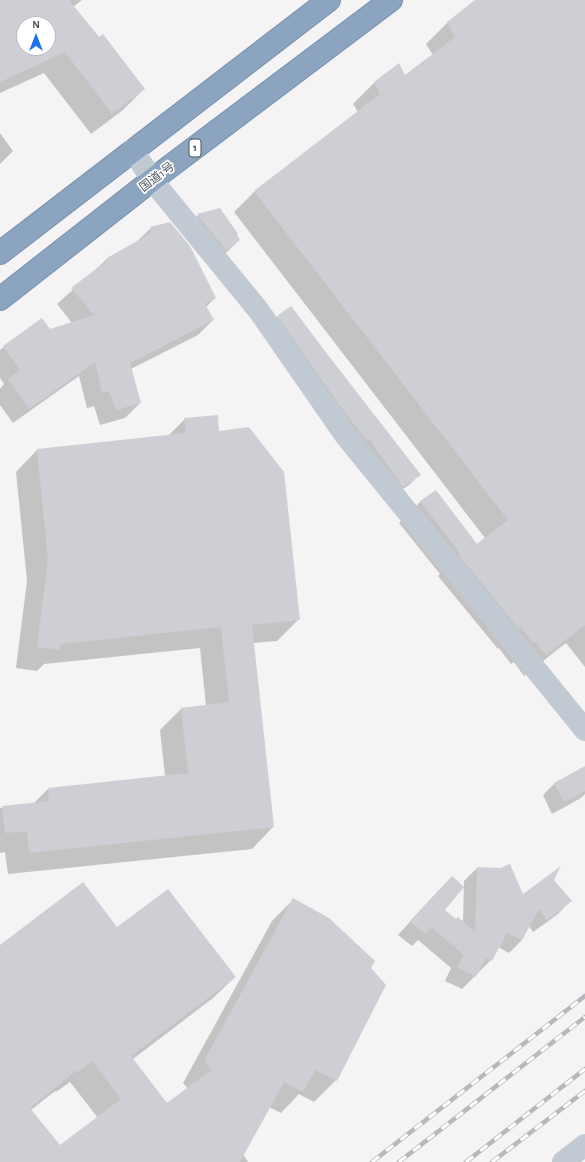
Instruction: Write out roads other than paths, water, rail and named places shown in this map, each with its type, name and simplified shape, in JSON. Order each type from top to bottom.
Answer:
[{"type":"highway","points":[[0,253],[329,0]]},
{"type":"highway","name":"国道1号","points":[[0,299],[152,180],[391,0]]},
{"type":"street","points":[[133,150],[152,180],[259,311],[344,435],[585,730]]},
{"type":"street","points":[[563,1162],[585,1146]]},
{"type":"railway","points":[[372,1162],[585,996]]},
{"type":"railway","points":[[399,1162],[585,1017]]},
{"type":"railway","points":[[466,1162],[585,1069]]},
{"type":"railway","points":[[492,1162],[585,1091]]}]
